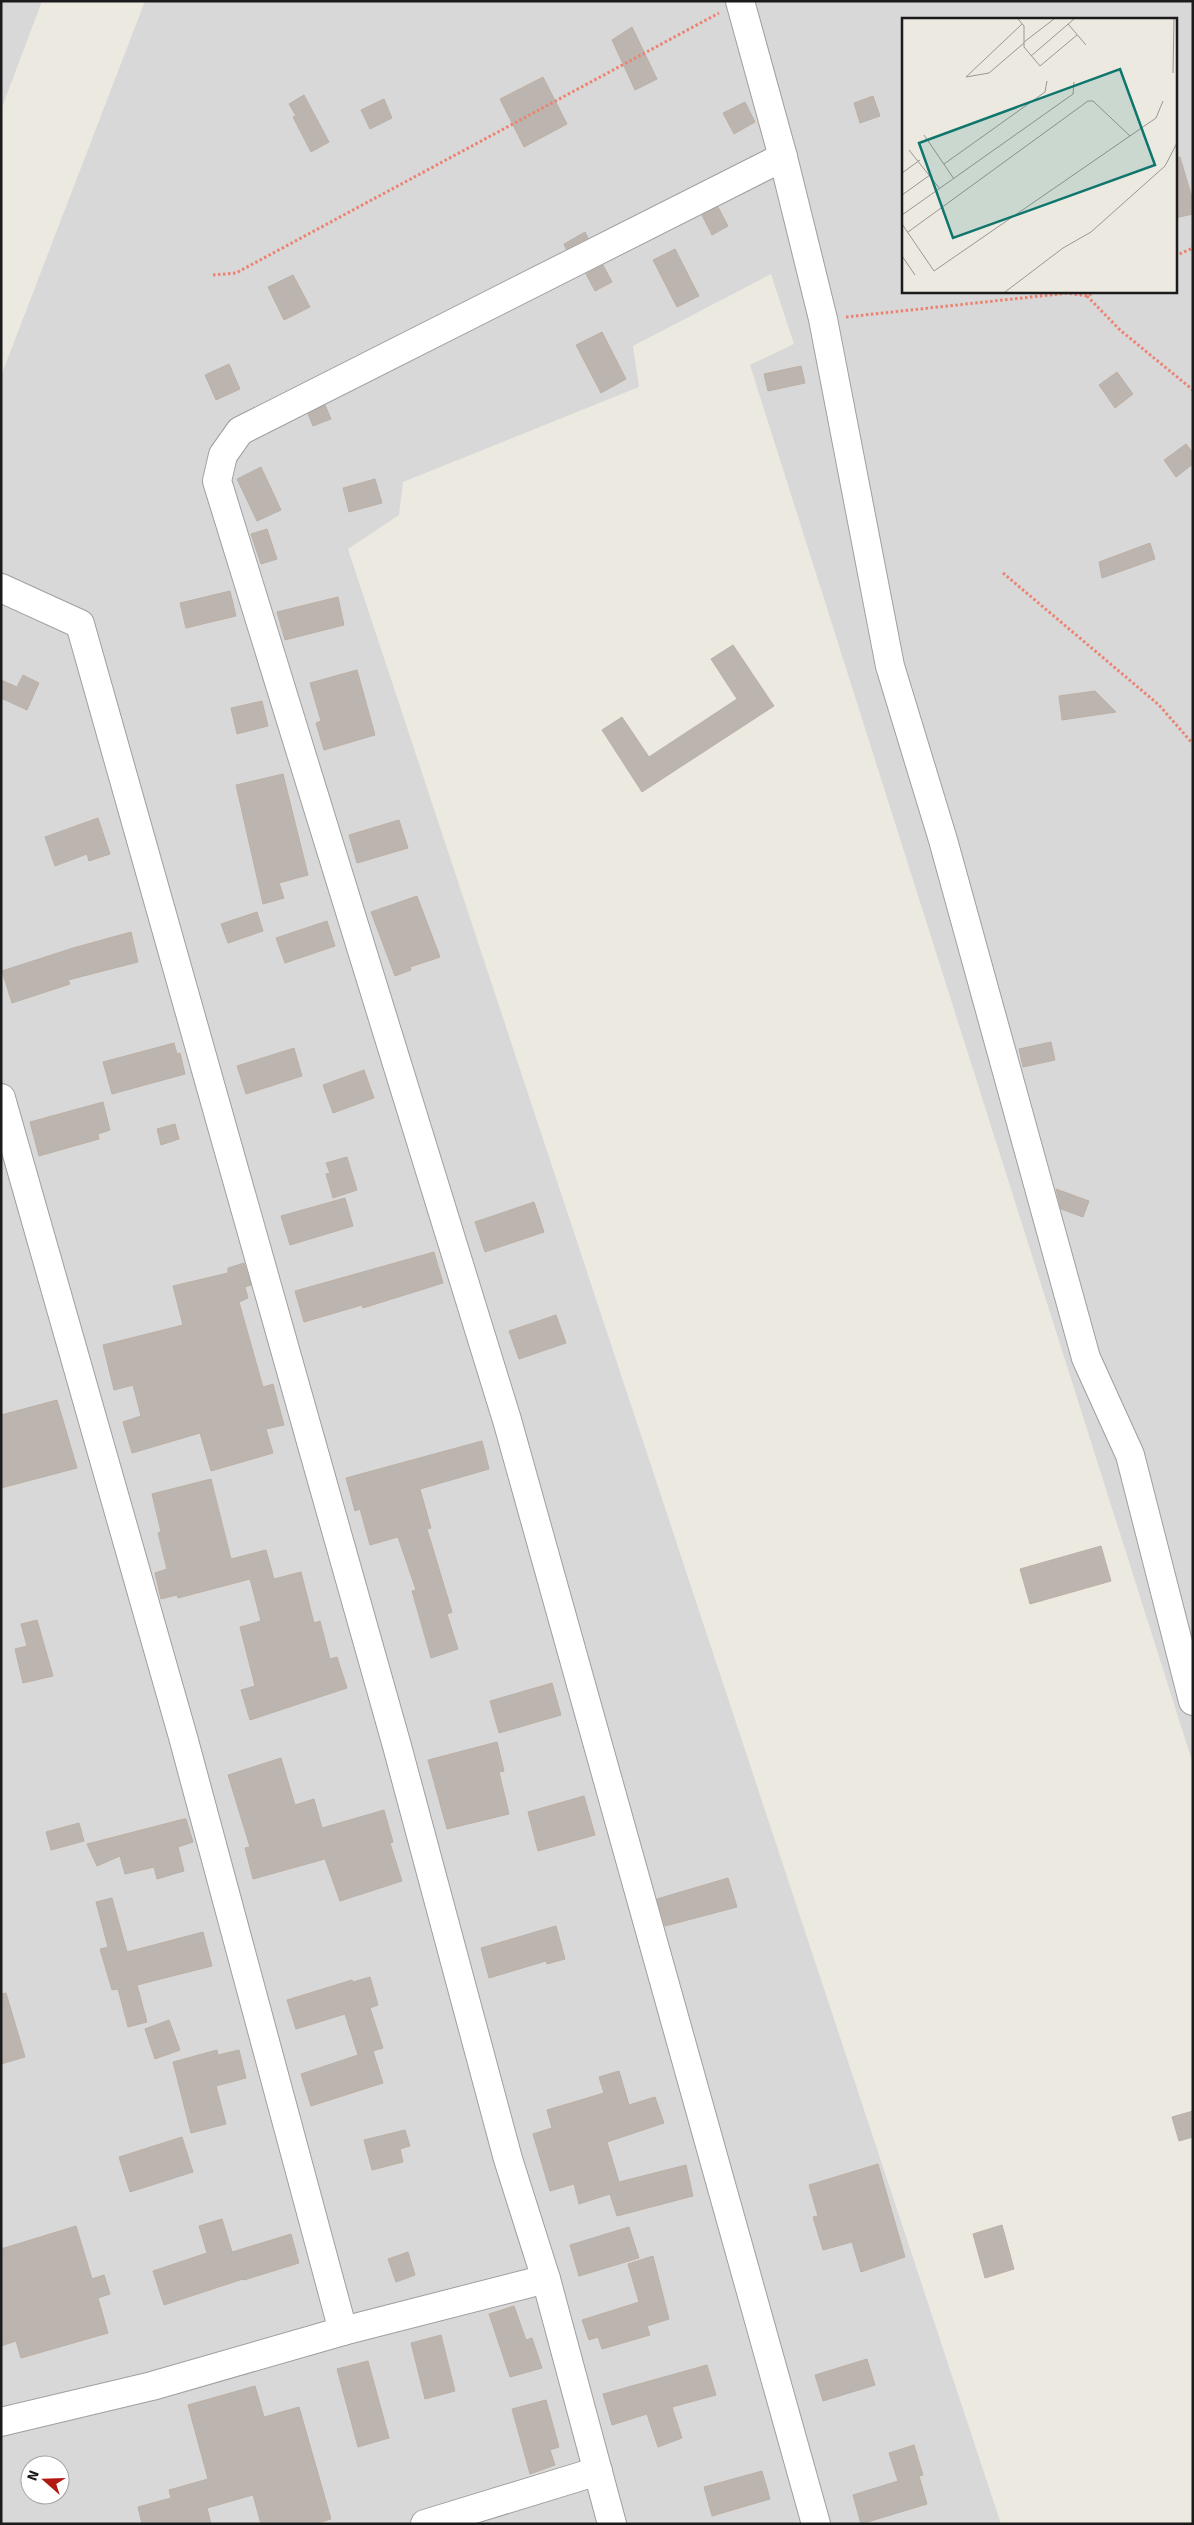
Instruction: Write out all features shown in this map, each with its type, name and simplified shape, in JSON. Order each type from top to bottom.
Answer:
[{"type":"street","points":[[740,2],[783,157],[823,320],[890,666],[943,840],[1086,1358],[1130,1455],[1193,1700]]},
{"type":"street","points":[[783,157],[240,431],[223,456],[217,481],[507,1420],[816,2524]]},
{"type":"street","points":[[1,588],[80,624],[394,1737],[508,2159],[546,2279],[612,2524]]},
{"type":"street","points":[[1,1098],[180,1728],[344,2331]]},
{"type":"street","points":[[1,2422],[152,2386],[344,2331],[546,2279]]},
{"type":"street","points":[[425,2524],[598,2471]]},
{"type":"path","points":[[213,275],[236,273],[740,2]]},
{"type":"path","points":[[1176,256],[1193,248]]},
{"type":"path","points":[[823,320],[1068,293],[1087,296],[1095,292]]},
{"type":"path","points":[[1087,296],[1120,330],[1193,390]]},
{"type":"path","points":[[1004,573],[1159,705],[1193,744]]},
{"type":"shaded area","points":[[1,1],[42,1],[1,110]]},
{"type":"shaded area","points":[[145,1],[1193,1],[1193,1764],[750,365],[794,344],[771,274],[633,346],[639,387],[403,482],[399,515],[348,549],[1001,2524],[1,2524],[1,376]]},
{"type":"building","points":[[632,27],[657,79],[635,90],[612,40]]},
{"type":"building","points":[[543,77],[567,124],[524,147],[500,99]]},
{"type":"building","points":[[304,95],[329,142],[311,152],[293,117],[296,116],[289,104]]},
{"type":"building","points":[[873,96],[880,116],[860,123],[854,103]]},
{"type":"building","points":[[384,99],[392,118],[370,129],[361,110]]},
{"type":"building","points":[[745,102],[755,122],[734,134],[723,113]]},
{"type":"building","points":[[1180,157],[1193,201],[1193,214],[1176,218],[1176,158]]},
{"type":"building","points":[[718,207],[728,226],[712,235],[702,215]]},
{"type":"building","points":[[585,232],[588,238],[566,249],[564,244]]},
{"type":"building","points":[[675,249],[699,296],[677,307],[653,260]]},
{"type":"building","points":[[603,265],[612,282],[595,291],[586,274]]},
{"type":"building","points":[[293,275],[310,307],[284,320],[268,287]]},
{"type":"building","points":[[602,332],[626,379],[601,393],[576,345]]},
{"type":"building","points":[[229,364],[240,389],[216,400],[205,375]]},
{"type":"building","points":[[801,366],[805,383],[768,391],[764,374]]},
{"type":"building","points":[[1117,372],[1133,394],[1115,408],[1099,385]]},
{"type":"building","points":[[325,405],[331,419],[313,426],[308,414]]},
{"type":"building","points":[[1186,444],[1193,453],[1193,464],[1176,477],[1164,460]]},
{"type":"building","points":[[261,467],[281,510],[257,521],[237,479]]},
{"type":"building","points":[[375,479],[382,503],[349,512],[343,488]]},
{"type":"building","points":[[267,529],[277,559],[261,564],[251,534]]},
{"type":"building","points":[[1150,543],[1155,559],[1102,578],[1099,562]]},
{"type":"building","points":[[230,591],[236,616],[186,628],[180,603]]},
{"type":"building","points":[[338,597],[344,625],[285,640],[277,612]]},
{"type":"building","points":[[733,645],[774,706],[642,792],[602,730],[622,717],[649,757],[737,699],[711,659]]},
{"type":"building","points":[[357,670],[375,735],[324,750],[316,723],[321,721],[310,683]]},
{"type":"building","points":[[23,675],[39,683],[27,710],[1,698],[1,680],[17,687]]},
{"type":"building","points":[[1095,691],[1116,712],[1062,720],[1059,696]]},
{"type":"building","points":[[262,701],[268,726],[237,734],[231,708]]},
{"type":"building","points":[[283,774],[308,875],[279,883],[284,898],[263,904],[236,785]]},
{"type":"building","points":[[98,818],[110,854],[89,861],[87,854],[55,866],[45,837]]},
{"type":"building","points":[[399,820],[408,848],[357,863],[349,835]]},
{"type":"building","points":[[417,896],[440,957],[410,967],[411,970],[395,976],[371,912]]},
{"type":"building","points":[[257,912],[263,931],[228,943],[221,924]]},
{"type":"building","points":[[327,921],[335,946],[285,963],[276,938]]},
{"type":"building","points":[[131,932],[138,962],[68,980],[70,984],[12,1003],[2,971]]},
{"type":"building","points":[[1051,1042],[1055,1060],[1023,1067],[1019,1049]]},
{"type":"building","points":[[174,1043],[177,1054],[180,1053],[185,1074],[112,1094],[103,1062]]},
{"type":"building","points":[[294,1048],[302,1076],[246,1094],[237,1066]]},
{"type":"building","points":[[364,1070],[374,1098],[333,1113],[323,1085]]},
{"type":"building","points":[[103,1102],[110,1130],[98,1134],[99,1139],[39,1156],[30,1122]]},
{"type":"building","points":[[175,1124],[179,1139],[161,1145],[157,1129]]},
{"type":"building","points":[[347,1157],[357,1190],[333,1198],[326,1174],[330,1173],[326,1163]]},
{"type":"building","points":[[1056,1189],[1089,1201],[1083,1217],[1061,1209]]},
{"type":"building","points":[[345,1198],[353,1226],[290,1245],[281,1216]]},
{"type":"building","points":[[534,1202],[544,1232],[485,1252],[475,1222]]},
{"type":"building","points":[[434,1252],[443,1283],[363,1308],[362,1305],[304,1322],[295,1291]]},
{"type":"building","points":[[244,1263],[251,1285],[245,1287],[248,1298],[239,1302],[263,1387],[273,1384],[284,1425],[266,1429],[273,1453],[211,1471],[200,1433],[132,1453],[123,1422],[141,1416],[133,1385],[114,1390],[103,1345],[183,1325],[173,1286],[228,1273],[228,1268]]},
{"type":"building","points":[[556,1315],[566,1343],[519,1359],[509,1331]]},
{"type":"building","points":[[57,1400],[77,1468],[1,1488],[1,1415]]},
{"type":"building","points":[[482,1441],[489,1469],[420,1489],[431,1528],[427,1529],[452,1612],[447,1614],[458,1649],[431,1658],[412,1591],[416,1590],[398,1537],[370,1545],[360,1509],[355,1511],[346,1478]]},
{"type":"building","points":[[211,1479],[231,1559],[266,1550],[274,1579],[301,1572],[314,1623],[320,1621],[330,1659],[337,1657],[347,1688],[250,1720],[241,1690],[255,1686],[240,1627],[261,1621],[250,1579],[178,1598],[177,1595],[161,1599],[155,1573],[167,1569],[158,1533],[161,1532],[152,1494]]},
{"type":"building","points":[[1101,1546],[1111,1581],[1030,1604],[1020,1569]]},
{"type":"building","points":[[37,1620],[53,1676],[23,1683],[15,1649],[27,1646],[21,1624]]},
{"type":"building","points":[[552,1683],[561,1715],[499,1733],[490,1701]]},
{"type":"building","points":[[497,1742],[504,1771],[499,1772],[509,1814],[447,1829],[428,1760]]},
{"type":"building","points":[[281,1758],[295,1805],[314,1799],[322,1828],[384,1810],[393,1842],[390,1843],[402,1881],[340,1901],[325,1859],[253,1879],[245,1848],[250,1847],[228,1775]]},
{"type":"building","points":[[584,1796],[595,1835],[538,1851],[528,1812]]},
{"type":"building","points":[[186,1819],[193,1842],[178,1847],[184,1871],[157,1879],[154,1867],[125,1874],[120,1856],[97,1866],[87,1844]]},
{"type":"building","points":[[79,1823],[84,1841],[51,1850],[46,1832]]},
{"type":"building","points":[[728,1878],[737,1907],[665,1926],[657,1899]]},
{"type":"building","points":[[112,1898],[127,1952],[203,1932],[212,1966],[137,1985],[147,2022],[128,2027],[118,1989],[112,1990],[100,1949],[108,1947],[96,1902]]},
{"type":"building","points":[[556,1926],[565,1959],[547,1964],[546,1961],[489,1978],[481,1948]]},
{"type":"building","points":[[370,1977],[378,2005],[370,2008],[383,2048],[373,2051],[383,2083],[311,2106],[301,2074],[358,2055],[345,2014],[296,2029],[287,2000],[352,1980],[353,1982]]},
{"type":"building","points":[[6,1993],[25,2057],[1,2064],[1,1994]]},
{"type":"building","points":[[169,2020],[180,2050],[155,2059],[145,2029]]},
{"type":"building","points":[[217,2050],[218,2055],[239,2050],[246,2078],[216,2086],[226,2124],[191,2133],[173,2062]]},
{"type":"building","points":[[619,2071],[629,2105],[655,2097],[664,2123],[607,2142],[619,2182],[686,2165],[693,2196],[617,2216],[610,2194],[579,2204],[574,2184],[550,2191],[533,2134],[552,2128],[547,2110],[604,2093],[599,2077]]},
{"type":"building","points":[[1193,2111],[1193,2137],[1179,2141],[1172,2117]]},
{"type":"building","points":[[405,2130],[410,2146],[400,2149],[403,2162],[372,2170],[364,2140]]},
{"type":"building","points":[[182,2137],[193,2172],[130,2192],[119,2157]]},
{"type":"building","points":[[878,2164],[905,2257],[861,2272],[852,2242],[823,2250],[813,2217],[818,2216],[809,2185]]},
{"type":"building","points":[[222,2219],[232,2252],[291,2234],[299,2263],[164,2305],[153,2271],[207,2253],[199,2226]]},
{"type":"building","points":[[1002,2225],[1014,2269],[985,2278],[973,2234]]},
{"type":"building","points":[[76,2226],[92,2279],[104,2275],[110,2294],[98,2298],[108,2333],[21,2358],[16,2341],[1,2346],[1,2249]]},
{"type":"building","points":[[629,2227],[639,2258],[579,2276],[570,2245]]},
{"type":"building","points":[[408,2252],[415,2275],[396,2282],[388,2259]]},
{"type":"building","points":[[653,2256],[669,2319],[647,2326],[650,2335],[602,2349],[598,2337],[589,2340],[582,2320],[639,2302],[628,2264]]},
{"type":"building","points":[[514,2306],[526,2340],[532,2338],[542,2368],[510,2377],[489,2314]]},
{"type":"building","points":[[441,2335],[455,2391],[425,2399],[411,2343]]},
{"type":"building","points":[[867,2359],[875,2385],[823,2401],[815,2375]]},
{"type":"building","points":[[368,2361],[389,2438],[358,2447],[337,2369]]},
{"type":"building","points":[[707,2365],[716,2395],[672,2407],[682,2438],[658,2447],[647,2414],[612,2425],[603,2394]]},
{"type":"building","points":[[255,2386],[264,2417],[299,2407],[331,2519],[314,2524],[261,2524],[253,2495],[207,2508],[211,2524],[142,2524],[138,2507],[171,2498],[169,2490],[208,2479],[188,2405]]},
{"type":"building","points":[[546,2400],[559,2447],[550,2450],[555,2465],[530,2474],[512,2409]]},
{"type":"building","points":[[914,2445],[923,2475],[919,2476],[927,2504],[861,2524],[853,2495],[898,2481],[889,2453]]},
{"type":"building","points":[[762,2471],[770,2499],[712,2516],[704,2487]]}]
